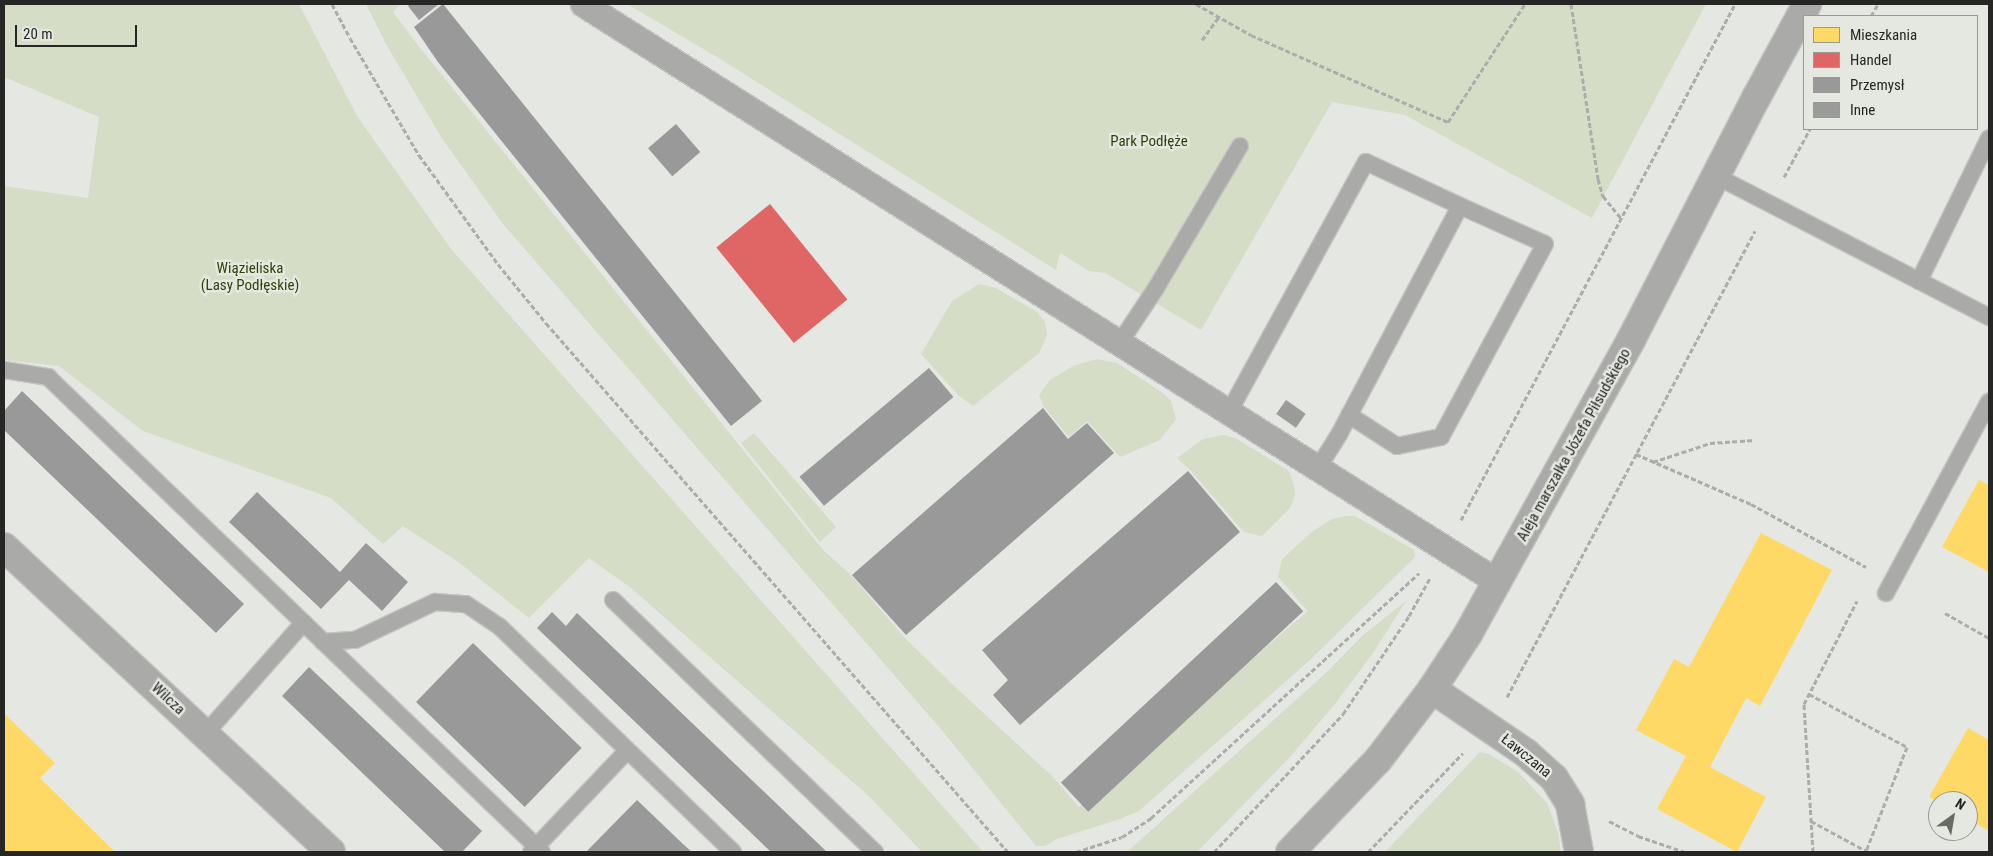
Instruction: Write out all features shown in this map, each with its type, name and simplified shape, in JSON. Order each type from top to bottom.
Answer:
[{"type":"street","points":[[583,4],[1498,582]]},
{"type":"street","name":"Aleja marszałka Józefa Piłsudskiego","points":[[1290,852],[1378,760],[1432,688],[1468,634],[1632,340],[1807,4]]},
{"type":"street","name":"Wilcza","points":[[4,547],[330,852]]},
{"type":"street","name":"Ławczana","points":[[1432,688],[1526,753],[1554,778],[1570,804],[1579,852]]},
{"type":"lane","points":[[1919,281],[1989,138]]},
{"type":"lane","points":[[1119,344],[1156,288],[1240,146]]},
{"type":"lane","points":[[1229,412],[1366,162],[1545,244],[1441,437],[1397,446],[1349,415]]},
{"type":"lane","points":[[1716,176],[1989,317]]},
{"type":"lane","points":[[1318,468],[1340,433],[1460,206]]},
{"type":"lane","points":[[4,370],[48,377],[304,622],[536,850],[627,751]]},
{"type":"lane","points":[[1886,593],[1989,402]]},
{"type":"lane","points":[[613,600],[875,852]]},
{"type":"lane","points":[[323,642],[355,640],[435,602],[466,604],[500,627],[733,852]]},
{"type":"lane","points":[[204,734],[304,622]]},
{"type":"path","points":[[332,4],[355,47],[419,155],[498,264],[546,323],[1008,852]]},
{"type":"path","points":[[1196,4],[1251,36],[1448,122],[1524,4]]},
{"type":"path","points":[[1571,4],[1598,179],[1603,196],[1621,218]]},
{"type":"path","points":[[1214,852],[1343,714],[1409,616],[1735,4]]},
{"type":"path","points":[[1872,15],[1878,4]]},
{"type":"path","points":[[1202,40],[1219,17]]},
{"type":"path","points":[[1368,852],[1501,708],[1809,130]]},
{"type":"path","points":[[1653,462],[1710,443],[1755,440]]},
{"type":"path","points":[[1636,454],[1750,504],[1872,571]]},
{"type":"path","points":[[1076,852],[1122,837],[1151,818],[1446,548]]},
{"type":"path","points":[[1813,852],[1804,704],[1859,597]]},
{"type":"path","points":[[1945,613],[1989,638]]},
{"type":"path","points":[[1809,694],[1907,747],[1867,852],[1810,821]]},
{"type":"path","points":[[1606,820],[1638,836],[1685,852]]},
{"type":"green space","name":"Wiązieliska (Lasy Podłęskie)","points":[[4,4],[299,4],[357,116],[451,249],[983,852],[922,852],[870,797],[631,588],[589,558],[529,618],[457,561],[403,526],[383,544],[331,498],[143,431],[59,366],[4,360],[4,186],[88,198],[99,117],[4,77]]},
{"type":"green space","points":[[366,4],[401,4],[393,12],[417,44],[824,551],[851,575],[904,637],[1052,776],[1079,807],[1308,611],[1278,577],[1282,559],[1313,531],[1332,519],[1355,516],[1414,550],[1415,557],[1311,659],[1139,811],[1057,839],[1045,846],[1036,846],[940,728],[503,224],[441,137],[386,44]]},
{"type":"green space","name":"Park Podłęże","points":[[627,4],[1706,4],[1592,218],[1405,115],[1332,102],[1201,330],[1105,273],[1089,271],[1060,253],[1056,270],[717,57]]},
{"type":"green space","points":[[979,284],[996,288],[1037,312],[1045,322],[1047,335],[1039,353],[973,406],[959,396],[921,354],[952,301]]},
{"type":"green space","points":[[1097,359],[1117,363],[1163,393],[1171,401],[1176,419],[1160,440],[1120,457],[1087,421],[1069,437],[1044,407],[1039,395],[1050,380],[1073,366]]},
{"type":"green space","points":[[754,433],[836,527],[820,542],[741,443]]},
{"type":"green space","points":[[1223,435],[1235,438],[1289,471],[1295,495],[1290,508],[1262,536],[1244,532],[1190,470],[1177,458],[1203,439]]},
{"type":"green space","points":[[1406,601],[1373,653],[1335,704],[1290,757],[1197,852],[1127,852],[1327,672],[1363,635]]},
{"type":"green space","points":[[1480,752],[1489,754],[1518,772],[1547,803],[1558,832],[1561,852],[1385,852]]},
{"type":"building: Mieszkania","points":[[1979,480],[1989,485],[1989,572],[1942,547]]},
{"type":"building: Mieszkania","points":[[1761,533],[1832,570],[1760,706],[1746,698],[1710,767],[1766,797],[1737,852],[1657,809],[1686,756],[1636,730],[1674,659],[1689,667]]},
{"type":"building: Mieszkania","points":[[4,713],[55,763],[40,778],[115,852],[6,852],[4,850]]},
{"type":"building: Mieszkania","points":[[1968,728],[1989,740],[1989,831],[1978,825],[1978,791],[1932,791]]},
{"type":"building: Handel","points":[[770,204],[847,300],[794,343],[716,247]]},
{"type":"building: Przemysł","points":[[410,4],[439,4],[419,20],[408,6]]},
{"type":"building: Przemysł","points":[[443,4],[762,401],[731,426],[438,62],[414,27]]},
{"type":"building: Przemysł","points":[[676,124],[700,152],[672,176],[648,148]]},
{"type":"building: Przemysł","points":[[929,368],[953,397],[824,506],[800,477]]},
{"type":"building: Przemysł","points":[[22,391],[244,604],[216,633],[4,430],[4,411]]},
{"type":"building: Przemysł","points":[[1043,408],[1068,439],[1087,423],[1114,453],[906,635],[852,575]]},
{"type":"building: Przemysł","points":[[1188,471],[1240,532],[1020,725],[993,695],[1008,680],[982,650]]},
{"type":"building: Przemysł","points":[[257,492],[340,572],[366,543],[408,582],[382,611],[349,580],[321,609],[229,522]]},
{"type":"building: Przemysł","points":[[1276,582],[1303,611],[1088,812],[1061,783]]},
{"type":"building: Przemysł","points":[[552,612],[566,626],[577,613],[827,852],[771,852],[537,628]]},
{"type":"building: Przemysł","points":[[473,643],[582,748],[525,807],[416,702]]},
{"type":"building: Przemysł","points":[[309,667],[482,831],[462,852],[445,852],[282,696]]},
{"type":"building: Przemysł","points":[[637,800],[684,845],[692,852],[586,852]]},
{"type":"building: Inne","points":[[1286,400],[1306,414],[1296,428],[1276,414]]}]
